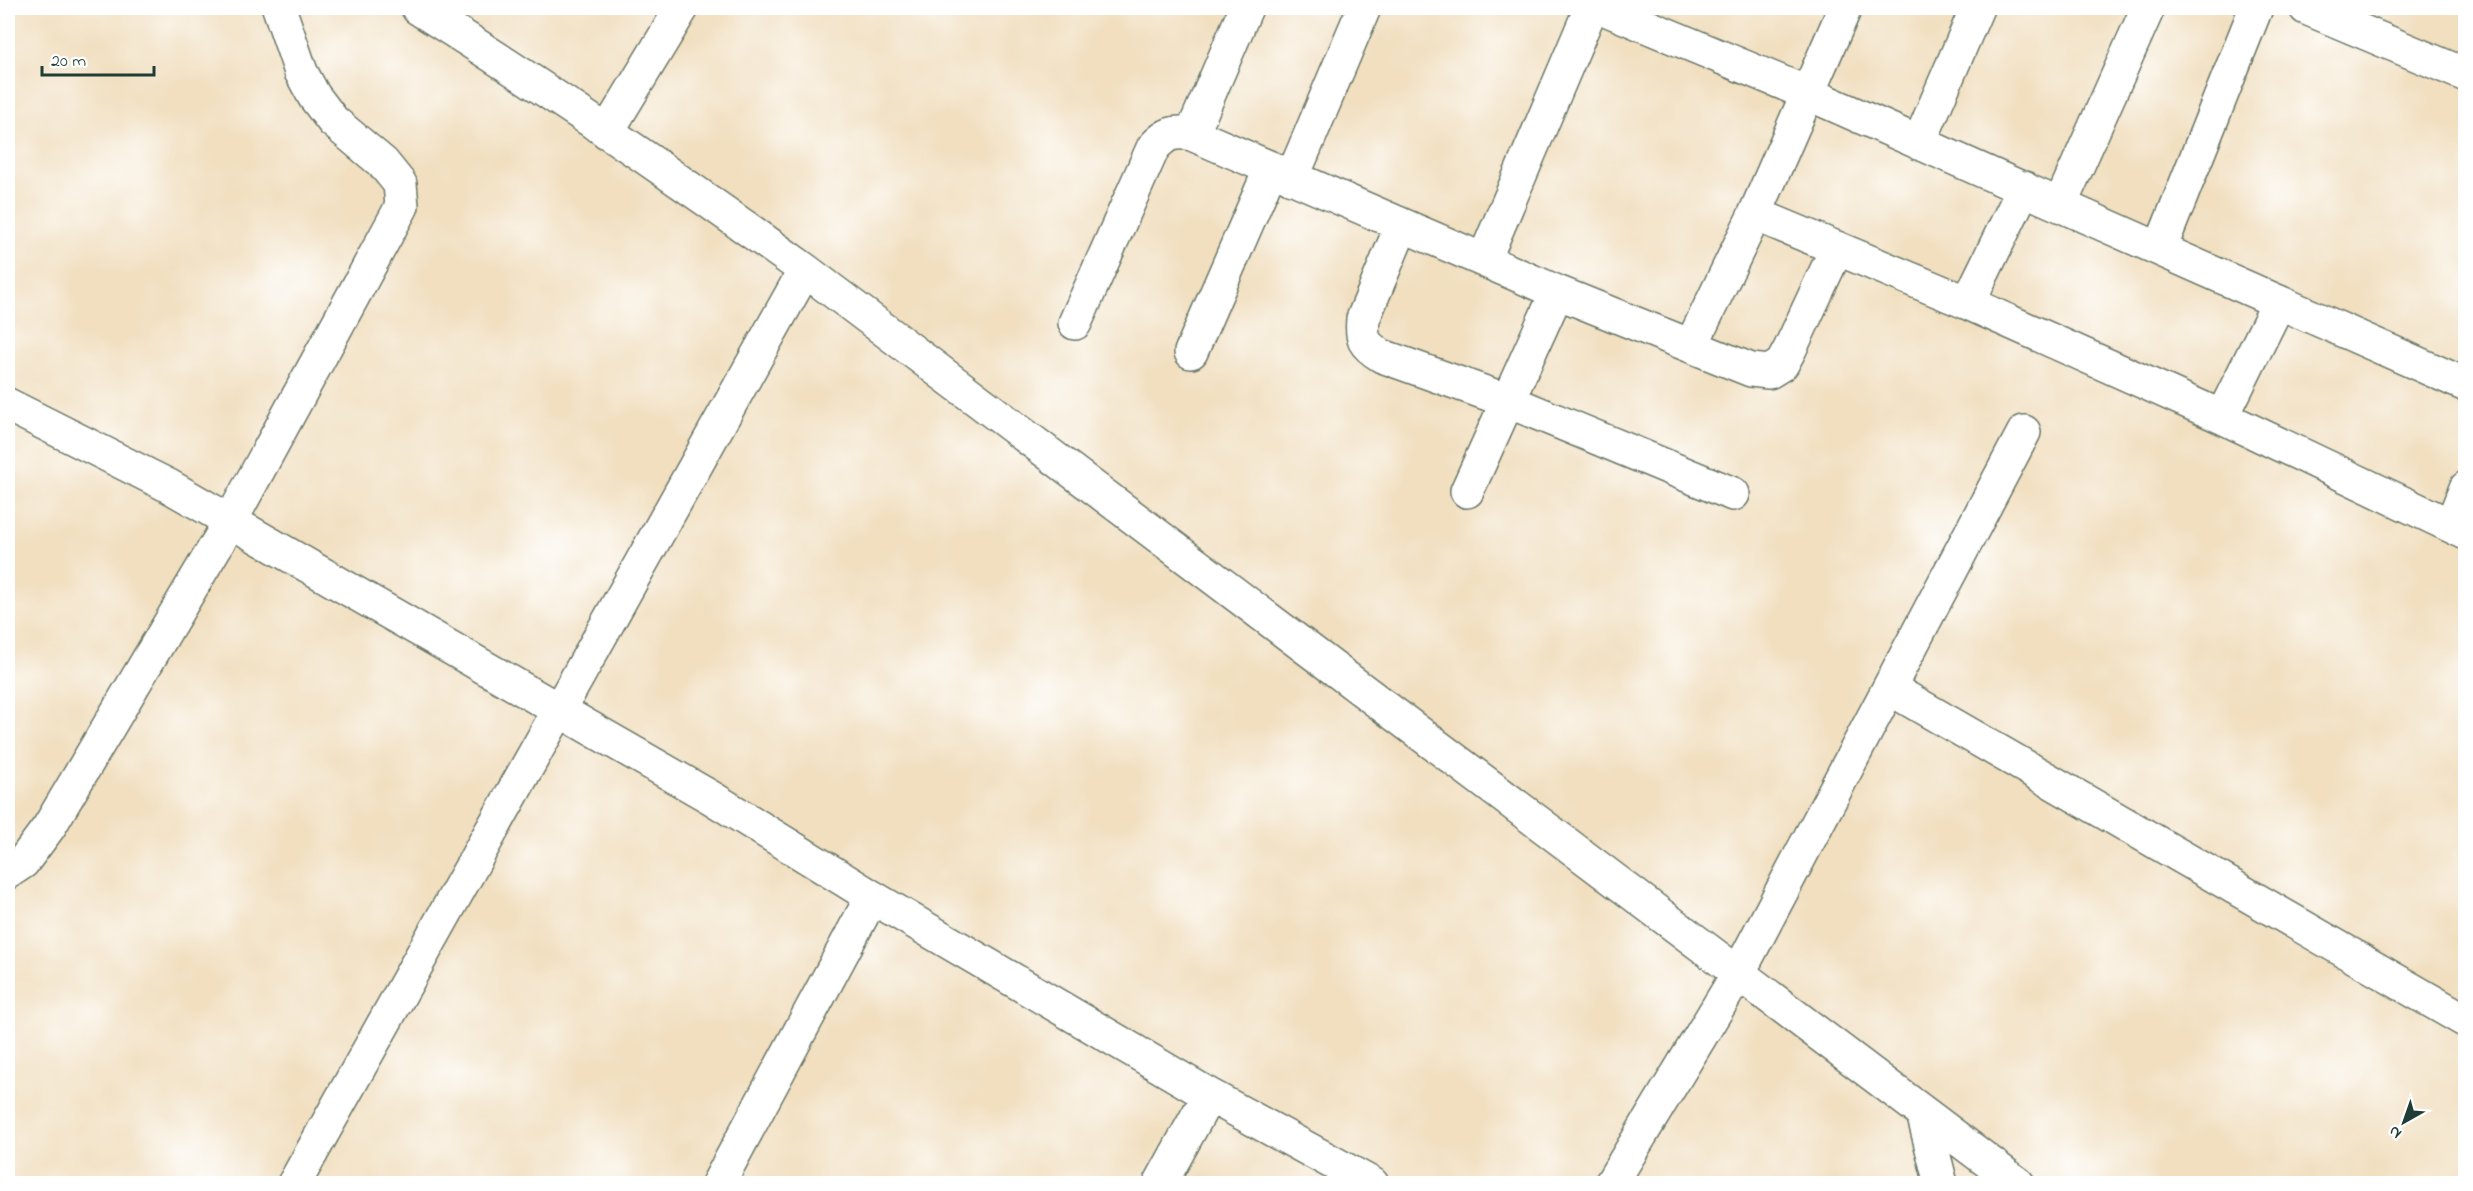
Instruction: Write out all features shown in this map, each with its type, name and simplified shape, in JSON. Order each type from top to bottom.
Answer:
[{"type":"street","points":[[8,872],[23,862],[49,826],[230,522],[402,206],[400,184],[383,163],[333,121],[314,96],[301,72],[279,8]]},
{"type":"street","points":[[418,8],[706,199],[805,270],[2018,1184]]},
{"type":"street","points":[[607,132],[682,8]]},
{"type":"street","points":[[1192,134],[1246,8]]},
{"type":"street","points":[[1191,352],[1364,8]]},
{"type":"street","points":[[1484,260],[1591,8]]},
{"type":"street","points":[[1603,8],[1807,93],[2466,385]]},
{"type":"street","points":[[1690,346],[1755,214],[1845,8]]},
{"type":"street","points":[[1919,143],[1977,8]]},
{"type":"street","points":[[2060,205],[2148,8]]},
{"type":"street","points":[[2160,249],[2256,8]]},
{"type":"street","points":[[2306,8],[2466,75]]},
{"type":"street","points":[[1075,323],[1153,148],[1162,138],[1174,131],[1192,134],[1557,292],[1751,370],[1769,372],[1782,364],[1837,248]]},
{"type":"street","points":[[1968,303],[2024,188]]},
{"type":"street","points":[[1755,214],[1968,303],[2222,417],[2458,529],[2466,488]]},
{"type":"street","points":[[1402,225],[1363,319],[1362,335],[1368,347],[1382,356],[1508,401],[1733,494]]},
{"type":"street","points":[[294,1184],[805,270]]},
{"type":"street","points":[[1467,491],[1557,292]]},
{"type":"street","points":[[2222,417],[2279,302]]},
{"type":"street","points":[[8,405],[169,486],[712,798],[872,897],[1209,1095],[1372,1184]]},
{"type":"street","points":[[1611,1184],[1738,974],[2024,432]]},
{"type":"street","points":[[1889,688],[2466,1021]]},
{"type":"street","points":[[718,1184],[872,897]]},
{"type":"street","points":[[1160,1184],[1209,1095]]},
{"type":"street","points":[[1923,1113],[1941,1184]]}]
